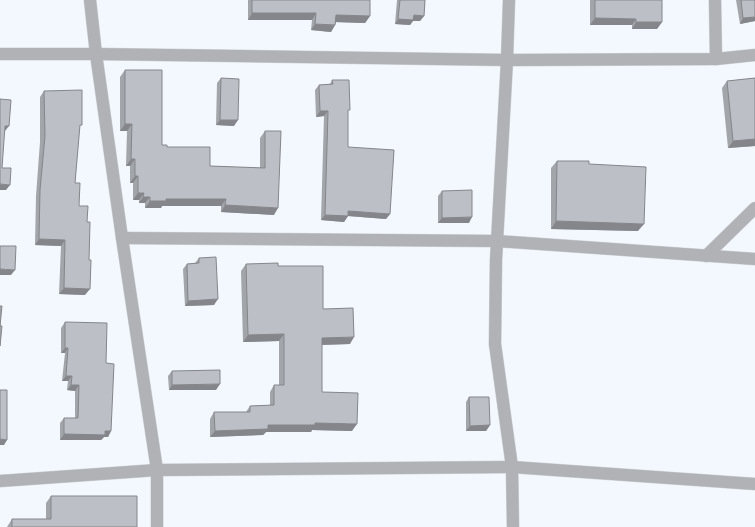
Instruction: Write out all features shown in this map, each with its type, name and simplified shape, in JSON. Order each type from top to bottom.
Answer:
[{"type":"street","points":[[90,0],[96,54],[122,238],[157,470],[158,527]]},
{"type":"street","points":[[509,0],[497,241],[495,344],[512,467],[513,527]]},
{"type":"street","points":[[716,0],[716,58]]},
{"type":"street","points":[[0,54],[507,60],[716,58],[755,55]]},
{"type":"street","points":[[706,256],[755,208]]},
{"type":"street","points":[[122,238],[497,241],[755,259]]},
{"type":"street","points":[[0,481],[157,470],[512,467],[755,484]]},
{"type":"building","points":[[252,0],[370,0],[370,16],[336,15],[335,25],[315,24],[316,13],[252,13]]},
{"type":"building","points":[[400,0],[425,0],[424,16],[414,15],[413,20],[398,19]]},
{"type":"building","points":[[595,0],[662,0],[662,22],[636,22],[636,19],[595,18]]},
{"type":"building","points":[[741,0],[755,0],[755,17],[743,18]]},
{"type":"building","points":[[125,70],[162,70],[162,145],[167,145],[167,147],[210,147],[210,166],[265,168],[265,131],[281,131],[278,208],[225,205],[226,199],[166,199],[166,201],[150,201],[150,197],[143,197],[144,193],[138,193],[138,176],[135,176],[135,159],[131,159],[132,124],[125,124]]},
{"type":"building","points":[[221,78],[239,79],[238,120],[220,120]]},
{"type":"building","points":[[755,78],[755,139],[733,141],[727,81]]},
{"type":"building","points":[[332,80],[349,80],[350,110],[348,110],[348,147],[394,150],[390,214],[348,211],[348,216],[325,215],[328,111],[320,111],[319,85],[333,84]]},
{"type":"building","points":[[82,90],[82,125],[80,125],[75,183],[80,183],[79,206],[88,206],[87,222],[90,222],[89,260],[91,260],[90,289],[64,288],[65,240],[39,239],[40,190],[45,136],[44,91]]},
{"type":"building","points":[[0,99],[11,100],[9,126],[5,126],[2,168],[11,168],[10,185],[0,184]]},
{"type":"building","points":[[557,161],[589,161],[589,164],[646,167],[644,224],[556,221]]},
{"type":"building","points":[[472,190],[472,217],[442,218],[442,191]]},
{"type":"building","points":[[0,246],[16,246],[15,270],[0,269]]},
{"type":"building","points":[[216,257],[218,299],[188,301],[187,264],[199,263],[199,258]]},
{"type":"building","points":[[278,263],[278,266],[323,266],[323,309],[353,308],[354,337],[322,338],[322,392],[358,393],[357,424],[315,423],[315,425],[268,425],[268,429],[215,431],[214,412],[250,412],[250,406],[274,405],[274,385],[284,385],[284,334],[248,335],[246,264]]},
{"type":"building","points":[[0,306],[2,306],[0,326]]},
{"type":"building","points":[[65,322],[107,323],[106,363],[114,364],[111,431],[105,431],[105,435],[64,434],[64,418],[78,418],[79,385],[71,385],[72,376],[66,376],[68,348],[65,348]]},
{"type":"building","points":[[0,326],[2,326],[0,346]]},
{"type":"building","points":[[220,370],[220,384],[172,385],[172,371]]},
{"type":"building","points":[[0,390],[7,390],[7,440],[0,439]]},
{"type":"building","points":[[469,397],[489,397],[490,425],[470,426]]},
{"type":"building","points":[[51,496],[137,496],[137,527],[12,527],[12,519],[51,519]]}]
